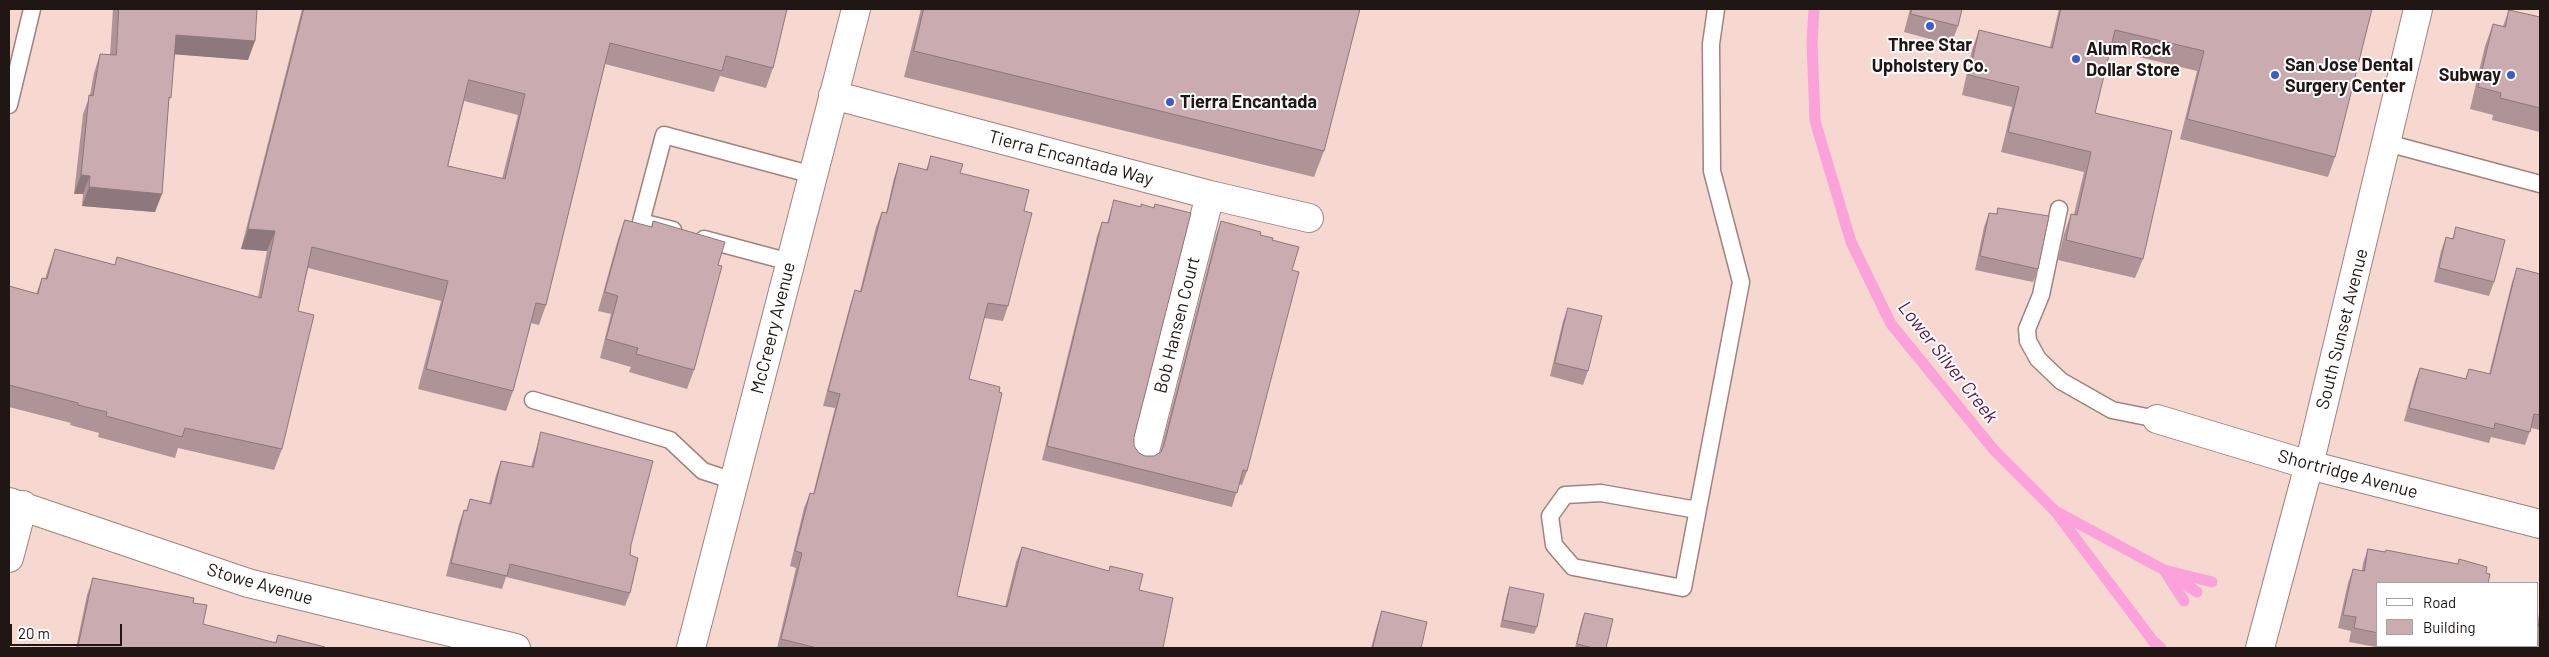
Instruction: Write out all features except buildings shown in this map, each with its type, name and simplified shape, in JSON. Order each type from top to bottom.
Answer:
[{"type":"street","name":"McCreery Avenue","points":[[690,648],[856,9]]},
{"type":"street","name":"South Sunset Avenue","points":[[2260,648],[2309,465],[2418,9]]},
{"type":"street","name":"Tierra Encantada Way","points":[[833,95],[1210,194],[1309,218]]},
{"type":"street","name":"Bob Hansen Court","points":[[1144,455],[1210,194]]},
{"type":"street","name":"Shortridge Avenue","points":[[2157,419],[2309,465],[2540,524]]},
{"type":"street","points":[[9,558],[16,503]]},
{"type":"street","name":"Stowe Avenue","points":[[16,503],[248,583],[516,648]]},
{"type":"lane","points":[[9,105],[32,9]]},
{"type":"lane","points":[[1697,510],[1601,493],[1564,495],[1550,516],[1554,545],[1573,567],[1683,588],[1741,282],[1712,171],[1712,44],[1716,9]]},
{"type":"lane","points":[[790,262],[641,222],[651,183],[664,135],[813,175]]},
{"type":"lane","points":[[2387,143],[2540,184]]},
{"type":"lane","points":[[2059,210],[2041,295],[2027,329],[2028,341],[2038,359],[2061,381],[2112,410],[2157,419]]},
{"type":"lane","points":[[533,400],[670,440],[702,472],[734,481]]},
{"type":"waterway","name":"Lower Silver Creek","points":[[1814,9],[1812,41],[1815,121],[1851,242],[1891,324],[1994,450],[2055,511],[2153,641],[2161,648]]},
{"type":"waterway","name":"Lower Silver Creek","points":[[2059,513],[2164,570],[2184,601]]},
{"type":"waterway","name":"Lower Silver Creek","points":[[2164,570],[2212,582]]},
{"type":"waterway","name":"Lower Silver Creek","points":[[2172,575],[2197,592]]},
{"type":"place","name":"Three Star Upholstery Co.","points":[[1930,26]]},
{"type":"place","name":"Alum Rock Dollar Store","points":[[2076,59]]},
{"type":"place","name":"San Jose Dental Surgery Center","points":[[2275,75]]},
{"type":"place","name":"Subway","points":[[2511,75]]},
{"type":"place","name":"Tierra Encantada","points":[[1170,102]]}]
